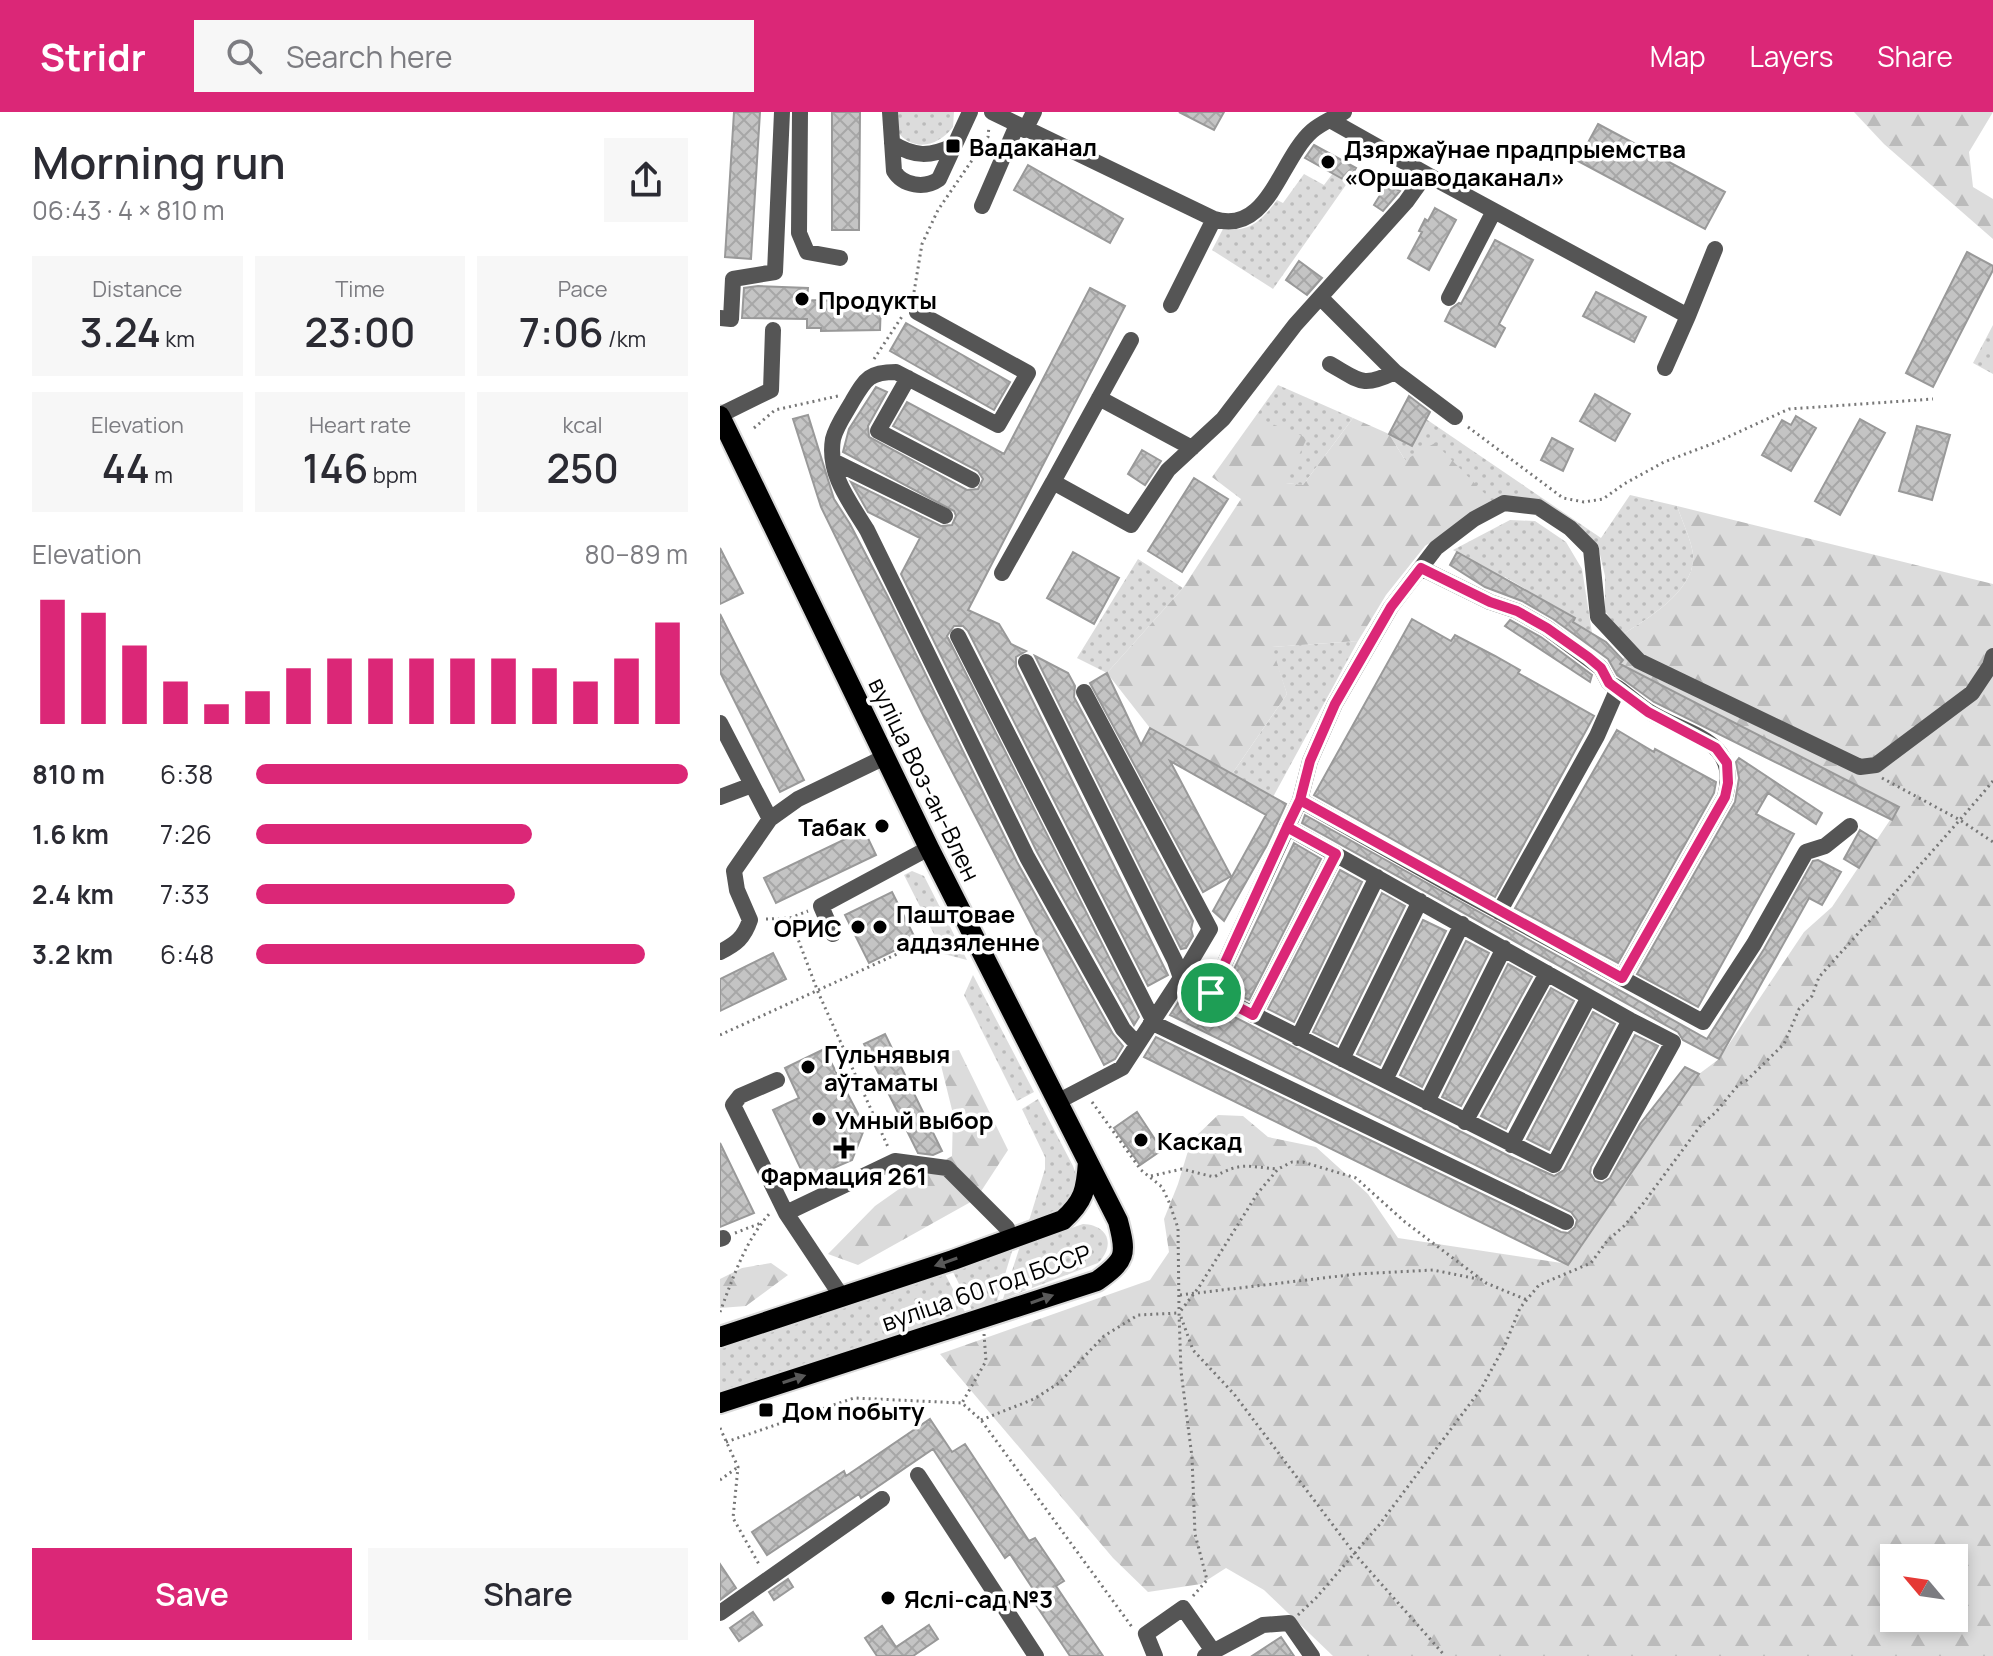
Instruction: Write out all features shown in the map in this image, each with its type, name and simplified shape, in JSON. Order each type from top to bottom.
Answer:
[{"type":"main road","name":"вуліца Воз-ан-Влен","points":[[720,416],[929,848],[1088,1162]]},
{"type":"main road","name":"вуліца 60 год БССР","points":[[720,1337],[1063,1220],[1077,1207],[1086,1188],[1088,1162]]},
{"type":"main road","name":"вуліца 60 год БССР","points":[[720,1403],[1097,1281],[1117,1267],[1125,1248],[1118,1221],[1088,1162]]},
{"type":"street","points":[[720,318],[731,319],[733,279],[775,272],[782,112]]},
{"type":"street","points":[[800,112],[799,233],[807,252],[840,258]]},
{"type":"street","points":[[890,112],[894,171],[898,177],[917,185],[932,184],[939,179],[970,112]]},
{"type":"street","points":[[982,206],[1021,128],[1034,112]]},
{"type":"street","points":[[991,118],[1021,128],[1214,219],[1236,222],[1248,219],[1262,204],[1313,130],[1337,116],[1426,174],[1688,316]]},
{"type":"street","points":[[892,143],[906,152],[922,155],[935,154],[953,146]]},
{"type":"street","points":[[1053,482],[1131,525],[1168,470],[1223,419],[1295,325],[1406,202],[1426,174]]},
{"type":"street","points":[[1449,298],[1494,211]]},
{"type":"street","points":[[1171,305],[1214,219]]},
{"type":"street","points":[[1665,368],[1715,249]]},
{"type":"street","points":[[1321,298],[1395,372],[1455,417]]},
{"type":"street","points":[[912,307],[1028,373],[998,425],[896,372],[877,372],[862,385],[833,437],[833,461],[839,485],[867,530],[1027,857],[1123,1029],[1137,1044]]},
{"type":"street","points":[[720,416],[771,390],[773,330]]},
{"type":"street","points":[[1002,573],[1131,340]]},
{"type":"street","points":[[1330,364],[1358,380],[1372,383],[1395,372]]},
{"type":"street","points":[[908,378],[878,431],[972,480]]},
{"type":"street","points":[[1099,398],[1192,448]]},
{"type":"street","points":[[833,461],[945,516]]},
{"type":"street","points":[[1211,993],[1300,800],[1310,761],[1335,704],[1391,607],[1436,548],[1474,519],[1504,503],[1538,507],[1570,528],[1591,549],[1598,617],[1639,661],[1860,767],[1876,765],[1972,693],[1993,656]]},
{"type":"street","points":[[1421,568],[1490,602],[1517,611],[1547,628],[1595,662],[1609,683],[1648,712],[1716,748],[1727,763],[1725,797],[1622,978]]},
{"type":"street","points":[[958,636],[1152,1021],[1566,1222]]},
{"type":"street","points":[[1026,662],[1181,978],[1554,1165],[1630,1020]]},
{"type":"street","points":[[1499,912],[1597,736],[1618,688]]},
{"type":"street","points":[[1059,1101],[1122,1068],[1210,929],[1084,692]]},
{"type":"street","points":[[720,723],[770,819]]},
{"type":"street","points":[[720,952],[736,944],[746,932],[750,920],[737,890],[734,871],[770,819],[798,799],[885,757]]},
{"type":"street","points":[[720,797],[752,785]]},
{"type":"street","points":[[1300,800],[1703,1022],[1754,944],[1806,852],[1825,846],[1850,826]]},
{"type":"street","points":[[1287,827],[1673,1042],[1601,1172]]},
{"type":"street","points":[[833,934],[821,906],[929,848]]},
{"type":"street","points":[[1253,1015],[1336,854]]},
{"type":"street","points":[[1298,1038],[1377,877]]},
{"type":"street","points":[[1342,1059],[1420,901]]},
{"type":"street","points":[[1385,1080],[1462,924]]},
{"type":"street","points":[[1427,1102],[1504,948]]},
{"type":"street","points":[[1465,1122],[1547,973]]},
{"type":"street","points":[[1511,1145],[1589,997]]},
{"type":"street","points":[[777,1080],[740,1096],[733,1105],[783,1207],[842,1297]]},
{"type":"street","points":[[783,1207],[895,1161],[947,1168],[1007,1228]]},
{"type":"street","points":[[918,1475],[1036,1656]]},
{"type":"street","points":[[720,1613],[882,1499]]},
{"type":"street","points":[[1155,1656],[1146,1634],[1183,1608],[1209,1653],[1263,1625],[1289,1623],[1312,1656]]},
{"type":"path","points":[[874,358],[912,307],[922,244],[938,210],[988,137],[991,118]]},
{"type":"path","points":[[754,428],[775,410],[836,397],[845,390]]},
{"type":"path","points":[[1455,417],[1563,498],[1584,502],[1603,499],[1664,462],[1789,409],[1933,399]]},
{"type":"path","points":[[1860,767],[1960,820],[1993,842]]},
{"type":"path","points":[[1289,1623],[1316,1598],[1379,1525],[1481,1389],[1527,1300],[1539,1285],[1591,1263],[1607,1241],[1642,1205],[1701,1125],[1739,1084],[1784,1044],[1799,1009],[1812,996],[1819,977],[1993,781]]},
{"type":"path","points":[[750,920],[790,918],[821,906]]},
{"type":"path","points":[[790,918],[818,992],[895,1161]]},
{"type":"path","points":[[720,1035],[932,938]]},
{"type":"path","points":[[1083,1089],[1141,1170],[1162,1187],[1178,1228],[1181,1371],[1192,1457],[1195,1534],[1207,1580],[1183,1608]]},
{"type":"path","points":[[981,1420],[1034,1399],[1059,1383],[1104,1336],[1138,1315],[1179,1313],[1257,1194],[1278,1169],[1292,1162],[1303,1162],[1356,1178],[1405,1222],[1482,1280]]},
{"type":"path","points":[[1149,1176],[1182,1169],[1214,1177],[1230,1167],[1278,1169]]},
{"type":"path","points":[[722,1238],[761,1223],[783,1207]]},
{"type":"path","points":[[720,1312],[740,1260],[761,1223]]},
{"type":"path","points":[[1179,1295],[1357,1274],[1433,1270],[1482,1280],[1527,1300]]},
{"type":"path","points":[[1179,1313],[1193,1350],[1234,1394],[1354,1553],[1445,1656]]},
{"type":"path","points":[[962,1403],[986,1361],[984,1331]]},
{"type":"path","points":[[726,1442],[828,1404],[854,1398],[962,1403],[981,1420],[1137,1634]]},
{"type":"path","points":[[720,1428],[738,1467],[733,1518],[768,1579]]},
{"type":"path","points":[[720,1480],[738,1467]]},
{"type":"green space","points":[[896,112],[954,112],[953,127],[941,139],[918,144],[903,138],[897,131]]},
{"type":"green space","points":[[1854,112],[1993,112],[1969,152],[1973,187],[1993,199],[1993,239],[1884,144]]},
{"type":"green space","points":[[1333,173],[1348,182],[1273,289],[1212,250],[1223,229],[1241,229],[1254,224],[1277,200],[1283,203],[1304,174],[1324,185]]},
{"type":"green space","points":[[1993,325],[1993,374],[1973,363]]},
{"type":"green space","points":[[1278,385],[1353,418],[1303,485],[1286,483],[1255,417]]},
{"type":"green space","points":[[1255,417],[1307,438],[1286,483],[1303,485],[1353,418],[1389,434],[1405,460],[1435,443],[1493,502],[1425,546],[1386,595],[1358,641],[1272,647],[1287,694],[1232,774],[1150,728],[1107,673],[1183,588],[1241,499],[1212,477]]},
{"type":"green space","points":[[1426,419],[1601,538],[1630,495],[1677,506],[1693,554],[1687,580],[1668,602],[1622,635],[1605,611],[1605,576],[1598,546],[1536,500],[1493,502],[1405,460],[1389,434],[1412,446]]},
{"type":"green space","points":[[1677,506],[1993,584],[1993,1656],[1333,1656],[1264,1590],[1226,1568],[1201,1584],[1148,1592],[1113,1558],[940,1354],[1150,1280],[1169,1252],[1164,1219],[1191,1141],[1218,1115],[1243,1116],[1268,1137],[1316,1147],[1368,1194],[1398,1238],[1568,1264],[1699,1074],[1719,1059],[1804,932],[1832,907],[1898,808],[1620,664],[1626,654],[1622,635],[1668,602],[1687,580],[1693,554]]},
{"type":"green space","points":[[1510,520],[1535,521],[1566,542],[1582,569],[1592,633],[1573,622],[1575,618],[1453,550]]},
{"type":"green space","points":[[1138,559],[1183,588],[1107,673],[1077,658]]},
{"type":"green space","points":[[1358,641],[1273,797],[1232,774],[1287,694],[1271,647]]},
{"type":"green space","points":[[912,871],[924,876],[967,960],[944,954],[904,875]]},
{"type":"green space","points":[[973,975],[1034,1092],[1017,1101],[964,995]]},
{"type":"green space","points":[[959,1050],[1008,1150],[976,1199],[858,1265],[828,1254],[875,1206],[952,1156],[953,1114],[938,1053]]},
{"type":"green space","points":[[1038,1099],[1073,1166],[1078,1192],[1060,1213],[1028,1224],[1045,1169],[1045,1157],[1022,1109]]},
{"type":"green space","points":[[1083,1224],[1098,1228],[1107,1237],[1107,1249],[1098,1263],[1003,1299],[1020,1246]]},
{"type":"green space","points":[[1013,1248],[997,1301],[972,1310],[952,1270]]},
{"type":"green space","points":[[771,1263],[788,1275],[746,1306],[720,1308],[720,1279],[742,1268]]},
{"type":"green space","points":[[944,1272],[965,1312],[720,1395],[720,1346]]},
{"type":"building","points":[[734,112],[760,112],[751,259],[725,257]]},
{"type":"building","points":[[832,112],[860,112],[859,230],[832,230]]},
{"type":"building","points":[[1179,112],[1224,112],[1214,130]]},
{"type":"building","points":[[1598,124],[1725,192],[1705,229],[1578,161]]},
{"type":"building","name":"Дзяржаўнае прадпрыемства «Оршаводаканал»","points":[[1314,145],[1356,168],[1348,182],[1305,158]]},
{"type":"building","points":[[1028,165],[1123,219],[1110,243],[1014,190]]},
{"type":"building","points":[[1387,184],[1400,191],[1383,211],[1374,205]]},
{"type":"building","points":[[1435,208],[1456,220],[1429,270],[1408,258],[1422,232],[1419,231],[1425,219],[1428,221]]},
{"type":"building","points":[[1495,240],[1533,260],[1499,324],[1505,328],[1495,347],[1445,321],[1451,309],[1461,304]]},
{"type":"building","points":[[1967,252],[1993,266],[1993,270],[1933,387],[1906,373]]},
{"type":"building","points":[[1299,261],[1322,278],[1307,295],[1286,280]]},
{"type":"building","points":[[744,288],[808,288],[807,300],[881,302],[880,330],[821,331],[821,328],[807,328],[807,319],[742,318]]},
{"type":"building","points":[[1090,288],[1125,306],[968,610],[999,624],[1011,644],[1026,651],[1016,657],[1016,667],[1168,975],[1148,986],[968,631],[963,626],[954,626],[947,636],[1139,1017],[1134,1025],[1037,852],[901,574],[920,538],[868,512],[851,482],[941,526],[952,525],[956,516],[954,511],[843,452],[849,429],[876,387],[887,392],[868,426],[869,437],[967,490],[978,489],[983,479],[978,471],[893,426],[907,402],[1004,454]]},
{"type":"building","points":[[1596,292],[1646,317],[1634,342],[1583,316]]},
{"type":"building","points":[[906,323],[1010,382],[994,410],[890,351]]},
{"type":"building","points":[[1595,394],[1630,414],[1615,441],[1580,421]]},
{"type":"building","points":[[1409,396],[1430,412],[1412,446],[1389,434]]},
{"type":"building","points":[[808,415],[834,499],[888,597],[1017,862],[1113,1034],[1123,1046],[1115,1059],[1104,1065],[924,717],[821,507],[793,419]]},
{"type":"building","points":[[1796,416],[1816,428],[1791,471],[1762,455],[1782,420],[1791,425]]},
{"type":"building","points":[[1860,419],[1885,433],[1840,515],[1815,501]]},
{"type":"building","points":[[1917,426],[1950,435],[1932,500],[1899,491]]},
{"type":"building","points":[[1552,438],[1573,449],[1563,471],[1541,460]]},
{"type":"building","points":[[1142,450],[1161,461],[1145,485],[1128,474]]},
{"type":"building","points":[[1194,478],[1228,499],[1182,572],[1148,551]]},
{"type":"building","points":[[720,548],[743,593],[720,604]]},
{"type":"building","points":[[1073,552],[1119,578],[1094,624],[1047,598]]},
{"type":"building","points":[[1457,552],[1575,618],[1573,622],[1606,642],[1623,660],[1620,664],[1899,807],[1892,820],[1654,702],[1617,675],[1608,659],[1553,619],[1522,601],[1485,587],[1450,565]]},
{"type":"building","points":[[720,614],[804,780],[780,792],[720,672]]},
{"type":"building","points":[[1412,619],[1451,641],[1455,635],[1495,656],[1520,670],[1518,673],[1594,716],[1495,897],[1314,795]]},
{"type":"building","points":[[1510,620],[1541,637],[1592,675],[1590,682],[1505,626]]},
{"type":"building","points":[[1035,656],[1068,673],[1075,686],[1074,697],[1193,921],[1193,936],[1186,948],[1181,949]]},
{"type":"building","points":[[1107,673],[1141,745],[1150,728],[1286,804],[1267,845],[1224,921],[1213,911],[1266,815],[1170,761],[1231,876],[1203,892],[1090,683]]},
{"type":"building","points":[[1617,730],[1716,782],[1714,793],[1618,963],[1515,908]]},
{"type":"building","points":[[1739,758],[1822,813],[1816,824],[1768,793],[1756,814],[1794,834],[1698,1007],[1637,974],[1735,802],[1739,778],[1736,762]]},
{"type":"building","points":[[1305,815],[1707,1039],[1764,949],[1813,861],[1818,860],[1841,872],[1822,905],[1809,898],[1719,1059],[1683,1040],[1678,1032],[1302,823]]},
{"type":"building","points":[[864,830],[876,855],[776,903],[764,878]]},
{"type":"building","points":[[1860,830],[1876,840],[1859,868],[1844,859]]},
{"type":"building","points":[[1294,843],[1321,859],[1249,1000],[1225,988]]},
{"type":"building","points":[[1340,870],[1362,882],[1294,1022],[1268,1009]]},
{"type":"building","name":"Паштовае аддзяленне","points":[[892,892],[916,940],[869,963],[845,915]]},
{"type":"building","points":[[1382,893],[1405,906],[1337,1044],[1313,1032]]},
{"type":"building","points":[[1423,920],[1446,931],[1380,1065],[1357,1054]]},
{"type":"building","points":[[1466,941],[1489,953],[1422,1087],[1400,1075]]},
{"type":"building","points":[[773,953],[786,979],[720,1011],[720,979]]},
{"type":"building","points":[[1508,964],[1532,977],[1461,1106],[1442,1097]]},
{"type":"building","points":[[1551,988],[1574,1001],[1506,1129],[1481,1116]]},
{"type":"building","points":[[1185,992],[1554,1176],[1564,1170],[1635,1035],[1658,1046],[1591,1167],[1590,1173],[1595,1181],[1602,1183],[1610,1178],[1640,1124],[1685,1067],[1699,1074],[1568,1265],[1144,1057],[1156,1037],[1561,1232],[1568,1233],[1575,1227],[1577,1220],[1571,1212],[1170,1015]]},
{"type":"building","points":[[1593,1012],[1615,1024],[1549,1150],[1527,1139]]},
{"type":"building","points":[[885,1034],[942,1151],[933,1155],[918,1153],[864,1044]]},
{"type":"building","name":"Умный выбор","points":[[824,1049],[865,1127],[852,1160],[806,1180],[773,1110],[799,1098],[785,1068]]},
{"type":"building","points":[[1137,1112],[1162,1150],[1140,1165],[1114,1128]]},
{"type":"building","points":[[720,1143],[754,1213],[720,1227]]},
{"type":"building","points":[[930,1419],[952,1452],[965,1444],[1029,1541],[1035,1538],[1064,1581],[1056,1586],[1103,1656],[1070,1656],[1034,1602],[1039,1598],[1010,1554],[1005,1558],[933,1449],[861,1498],[859,1494],[767,1555],[752,1532],[844,1471],[846,1476]]},
{"type":"building","points":[[720,1564],[736,1588],[720,1600]]},
{"type":"building","points":[[788,1579],[793,1587],[774,1600],[769,1592]]},
{"type":"building","points":[[753,1612],[762,1625],[739,1641],[730,1628]]},
{"type":"building","points":[[929,1625],[938,1639],[913,1656],[877,1656],[865,1638],[882,1626],[896,1647]]},
{"type":"building","points":[[1281,1637],[1294,1656],[1252,1656]]},
{"type":"place","name":"Вадаканал","points":[[953,146]]},
{"type":"place","name":"Дзяржаўнае прадпрыемства «Оршаводаканал»","points":[[1328,162]]},
{"type":"place","name":"Продукты","points":[[802,299]]},
{"type":"place","name":"Табак","points":[[882,826]]},
{"type":"place","name":"ОРИС","points":[[858,927]]},
{"type":"place","name":"Паштовае аддзяленне","points":[[880,927]]},
{"type":"place","name":"Гульнявыя аўтаматы","points":[[808,1067]]},
{"type":"place","name":"Умный выбор","points":[[819,1119]]},
{"type":"place","name":"Каскад","points":[[1141,1140]]},
{"type":"place","name":"Фармация 261","points":[[844,1148]]},
{"type":"place","name":"Дом побыту","points":[[766,1410]]},
{"type":"place","name":"Яслі-сад №3","points":[[888,1598]]},
{"type":"route","points":[[1211,993],[1253,1015],[1336,854],[1287,827],[1300,800],[1310,761],[1335,704],[1391,607],[1421,568],[1490,602],[1517,611],[1547,628],[1601,668],[1609,683],[1648,712],[1716,748],[1727,763],[1725,797],[1622,978],[1300,800],[1287,827],[1211,993]]}]
